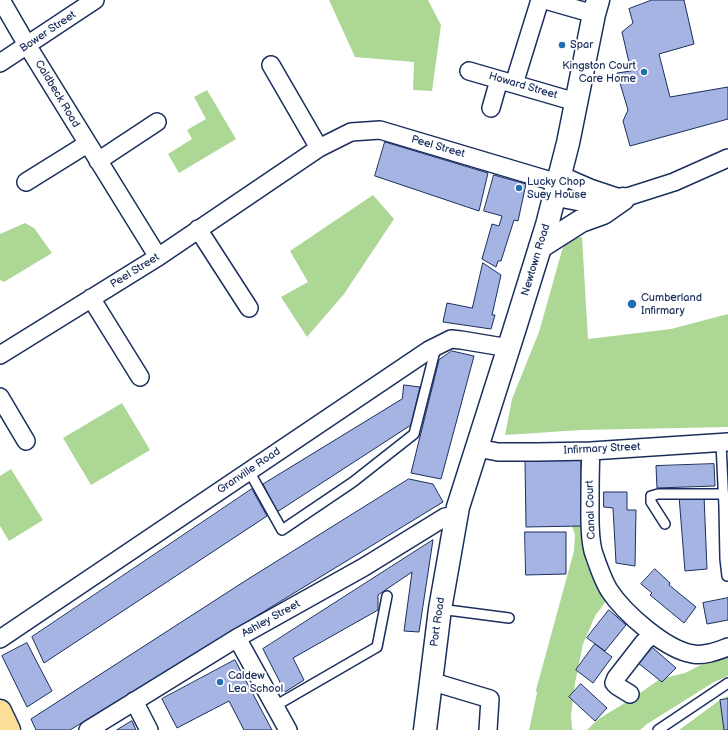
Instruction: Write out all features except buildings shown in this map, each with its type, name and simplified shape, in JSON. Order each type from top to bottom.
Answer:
[{"type":"main road","name":"Newtown Road","points":[[457,515],[458,507],[540,247],[557,185],[568,143],[596,7]]},
{"type":"main road","points":[[540,247],[581,221],[603,213],[623,199]]},
{"type":"main road","name":"Port Road","points":[[425,730],[440,609],[457,515]]},
{"type":"main road","points":[[0,711],[9,730]]},
{"type":"street","name":"Caldbeck Road","points":[[1,0],[87,144],[158,257]]},
{"type":"street","name":"Bower Street","points":[[0,63],[95,0]]},
{"type":"street","points":[[491,108],[507,82],[540,0]]},
{"type":"street","points":[[545,0],[596,7]]},
{"type":"street","points":[[271,65],[319,148]]},
{"type":"street","name":"Howard Street","points":[[469,71],[576,102]]},
{"type":"street","points":[[98,161],[157,122]]},
{"type":"street","name":"Peel Street","points":[[0,355],[158,257],[319,148],[351,132],[380,130],[557,185],[590,188],[623,199]]},
{"type":"street","points":[[26,182],[87,144]]},
{"type":"street","points":[[623,199],[674,182],[728,158]]},
{"type":"street","points":[[198,229],[249,308]]},
{"type":"street","points":[[91,298],[140,377]]},
{"type":"street","name":"Granville Road","points":[[0,639],[429,350],[451,339],[509,348]]},
{"type":"street","points":[[0,397],[26,442]]},
{"type":"street","name":"Infirmary Street","points":[[477,448],[498,452],[591,451],[724,442]]},
{"type":"street","name":"Canal Court","points":[[591,451],[590,527],[593,550],[609,590],[625,609],[653,634],[673,647],[692,654],[703,655],[728,647]]},
{"type":"street","name":"Ashley Street","points":[[88,730],[237,638],[364,566],[445,517],[457,515]]},
{"type":"street","points":[[630,694],[617,686],[614,682],[644,642],[653,634]]},
{"type":"street","points":[[237,638],[288,730]]},
{"type":"street","points":[[430,681],[490,699],[488,730]]},
{"type":"street","points":[[134,701],[149,730]]},
{"type":"lane","points":[[249,471],[282,530],[353,482],[414,434],[436,347]]},
{"type":"lane","points":[[724,442],[724,494],[726,507],[725,560],[727,576]]},
{"type":"lane","points":[[665,524],[651,502],[651,496],[658,494],[724,494]]},
{"type":"lane","points":[[274,706],[377,647],[387,596]]},
{"type":"lane","points":[[440,609],[509,618]]},
{"type":"lane","points":[[658,730],[728,683]]},
{"type":"green space","points":[[329,0],[428,0],[441,25],[432,91],[413,90],[414,62],[355,57]]},
{"type":"green space","points":[[207,90],[236,139],[179,173],[168,154],[192,139],[187,130],[206,119],[194,97]]},
{"type":"green space","points":[[373,195],[394,219],[344,294],[307,337],[281,297],[308,282],[290,251]]},
{"type":"green space","points":[[25,223],[34,228],[52,253],[4,282],[0,280],[0,234]]},
{"type":"green space","points":[[582,237],[588,339],[671,329],[728,314],[728,427],[581,430],[505,435],[512,399],[539,332],[563,247],[576,238]]},
{"type":"green space","points":[[122,403],[150,450],[91,485],[63,438]]},
{"type":"green space","points":[[11,469],[43,520],[9,541],[0,526],[0,476]]},
{"type":"green space","points":[[580,520],[586,563],[593,576],[610,596],[595,616],[583,644],[575,683],[571,715],[573,730],[529,730],[537,693],[536,690],[574,551],[575,535],[572,526]]},
{"type":"green space","points":[[728,651],[728,676],[714,682],[647,724],[640,730],[587,730],[597,720],[660,679],[685,673]]},
{"type":"green space","points":[[728,696],[728,699],[720,700]]},
{"type":"green space","points":[[720,700],[724,730],[679,730]]},
{"type":"place","name":"Spar","points":[[562,45]]},
{"type":"place","name":"Kingston Court Care Home","points":[[644,72]]},
{"type":"place","name":"Lucky Chop Suey House","points":[[519,188]]},
{"type":"place","name":"Cumberland Infirmary","points":[[632,304]]},
{"type":"place","name":"Caldew Lea School","points":[[220,682]]}]
